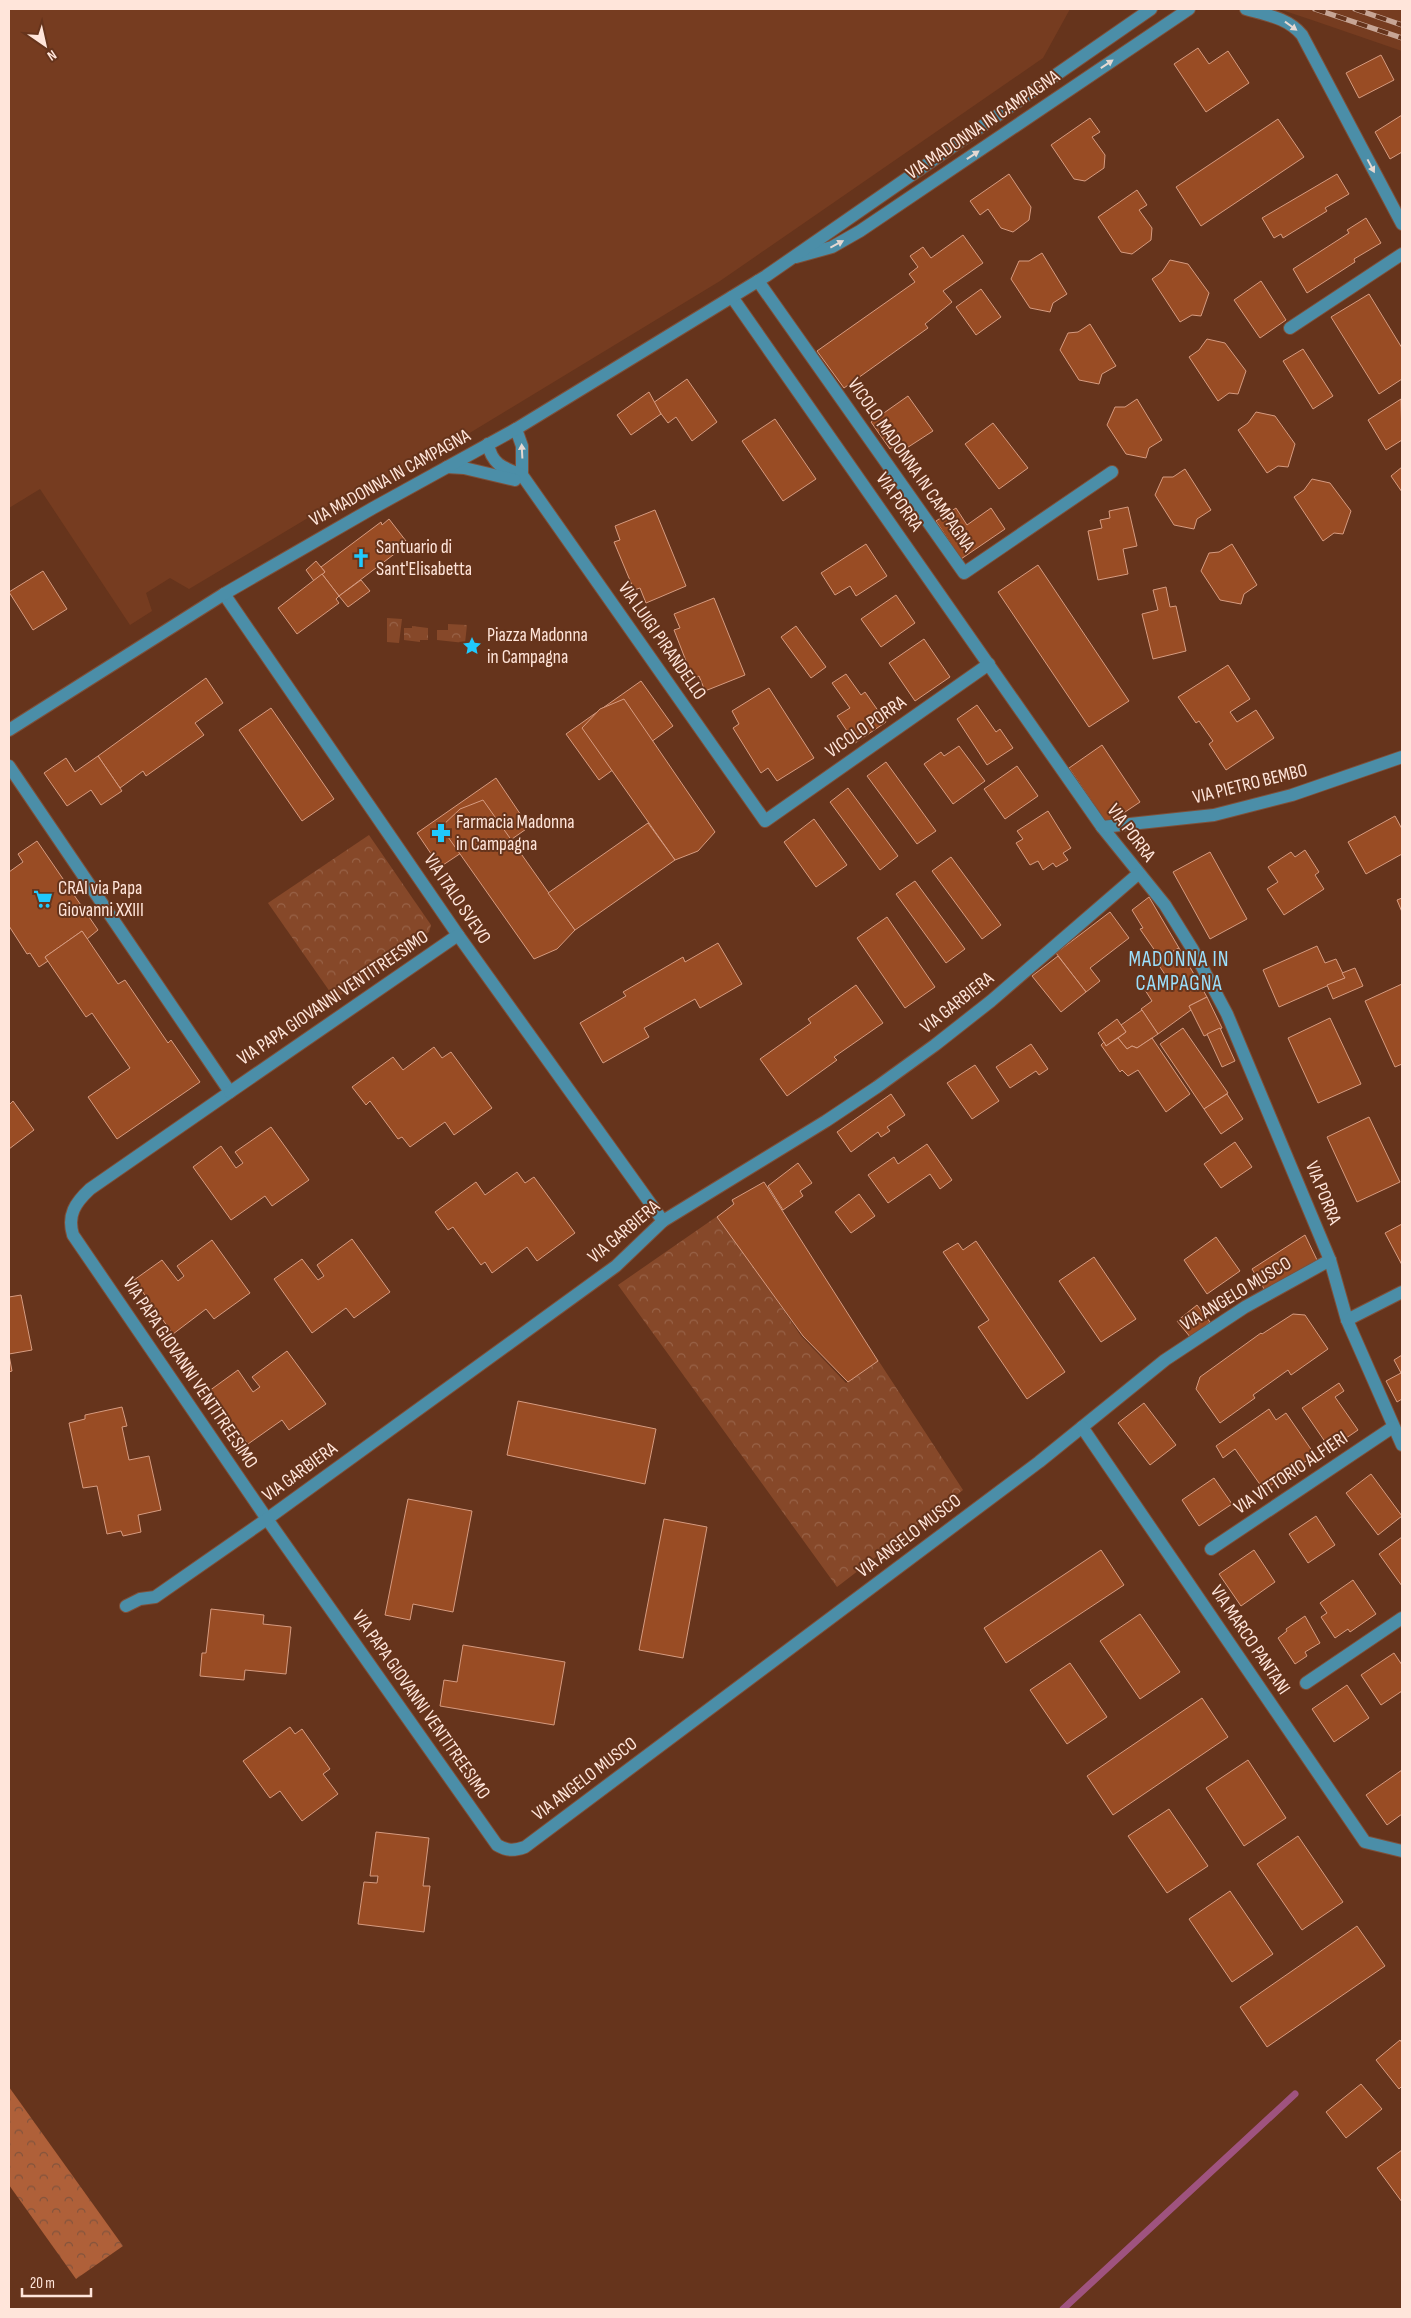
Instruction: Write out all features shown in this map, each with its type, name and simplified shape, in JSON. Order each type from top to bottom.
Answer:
[{"type":"street","name":"VIA MADONNA IN CAMPAGNA","points":[[9,730],[224,594],[516,429],[758,281],[1151,9]]},
{"type":"street","name":"VIA MADONNA IN CAMPAGNA","points":[[791,258],[832,247],[860,231],[1189,9]]},
{"type":"street","points":[[1246,9],[1283,20],[1292,25],[1302,35],[1402,224]]},
{"type":"street","points":[[1290,328],[1402,254]]},
{"type":"street","name":"VICOLO MADONNA IN CAMPAGNA","points":[[758,281],[964,573],[1112,472]]},
{"type":"street","name":"VIA PORRA","points":[[732,297],[1102,827],[1138,874],[1165,905],[1193,950],[1227,1014],[1330,1260],[1347,1320],[1402,1445]]},
{"type":"street","points":[[516,429],[522,446],[525,479]]},
{"type":"street","points":[[488,444],[492,458],[497,464],[525,479]]},
{"type":"street","points":[[447,468],[480,471],[525,479]]},
{"type":"street","name":"VIA LUIGI PIRANDELLO","points":[[525,479],[765,821]]},
{"type":"street","name":"VIA ITALO SVEVO","points":[[224,594],[458,935],[663,1221]]},
{"type":"street","name":"VICOLO PORRA","points":[[765,821],[989,664]]},
{"type":"street","name":"VIA PIETRO BEMBO","points":[[1102,827],[1214,815],[1292,795],[1402,757]]},
{"type":"street","name":"VIA PAPA GIOVANNI VENTITREESIMO","points":[[9,766],[230,1092]]},
{"type":"street","name":"VIA GARBIERA","points":[[126,1606],[140,1599],[154,1597],[266,1518],[616,1266],[663,1221],[878,1087],[991,1001],[1138,874]]},
{"type":"street","name":"VIA PAPA GIOVANNI VENTITREESIMO","points":[[458,935],[90,1189],[75,1206],[71,1215],[70,1226],[79,1244],[266,1518],[497,1845],[505,1850],[516,1851]]},
{"type":"street","name":"VIA ANGELO MUSCO","points":[[516,1851],[525,1847],[1082,1428],[1165,1360],[1244,1307],[1330,1260]]},
{"type":"street","points":[[1347,1320],[1402,1292]]},
{"type":"street","name":"VIA VITTORIO ALFIERI","points":[[1211,1549],[1393,1427]]},
{"type":"street","name":"VIA MARCO PANTANI","points":[[1082,1428],[1365,1842],[1402,1851]]},
{"type":"street","points":[[1306,1683],[1402,1618]]},
{"type":"shaded area","points":[[9,9],[1070,9],[1043,58],[720,281],[369,494],[363,485],[189,589],[170,578],[146,593],[152,611],[130,625],[40,489],[9,508]]},
{"type":"shaded area","points":[[1279,9],[1402,9],[1402,51],[1309,19]]},
{"type":"green space","points":[[387,618],[402,619],[399,643],[387,642]]},
{"type":"green space","points":[[448,624],[467,625],[465,643],[437,640],[437,630],[448,630]]},
{"type":"green space","points":[[412,626],[428,628],[428,640],[420,640],[420,642],[404,640],[404,628],[412,628]]},
{"type":"green space","points":[[369,835],[431,925],[429,932],[335,999],[268,903]]},
{"type":"green space","points":[[719,1215],[801,1336],[846,1383],[878,1360],[963,1490],[837,1587],[618,1285]]},
{"type":"green space","points":[[9,2087],[123,2246],[76,2279],[9,2185]]},
{"type":"building","points":[[1198,48],[1209,64],[1228,51],[1249,83],[1206,112],[1174,64]]},
{"type":"building","points":[[1381,55],[1394,80],[1359,98],[1346,73]]},
{"type":"building","points":[[1402,115],[1402,152],[1390,159],[1375,132]]},
{"type":"building","points":[[1090,118],[1100,132],[1092,137],[1105,155],[1104,168],[1085,181],[1074,179],[1051,145]]},
{"type":"building","points":[[1278,119],[1304,157],[1201,226],[1176,187]]},
{"type":"building","points":[[1009,174],[1031,207],[1029,220],[1013,232],[1001,228],[988,209],[980,215],[970,201]]},
{"type":"building","points":[[1337,174],[1349,194],[1325,208],[1327,211],[1283,238],[1281,234],[1274,238],[1262,218]]},
{"type":"building","points":[[1137,190],[1147,205],[1139,210],[1152,228],[1151,240],[1132,254],[1121,252],[1098,217]]},
{"type":"building","points":[[1366,218],[1381,243],[1354,259],[1355,262],[1307,293],[1293,269],[1349,233],[1347,230]]},
{"type":"building","points":[[963,235],[983,263],[943,291],[952,302],[925,324],[928,328],[844,388],[817,351],[915,282],[909,274],[918,267],[910,256],[923,247],[931,258]]},
{"type":"building","points":[[1042,253],[1067,294],[1053,303],[1050,312],[1030,308],[1011,279],[1019,261],[1029,261]]},
{"type":"building","points":[[1170,260],[1188,264],[1209,293],[1201,316],[1192,315],[1180,322],[1152,279],[1162,272]]},
{"type":"building","points":[[1261,281],[1286,320],[1260,338],[1234,300]]},
{"type":"building","points":[[981,289],[1001,317],[976,335],[956,307]]},
{"type":"building","points":[[1369,294],[1402,348],[1402,379],[1379,394],[1331,317]]},
{"type":"building","points":[[1090,324],[1116,366],[1102,374],[1099,384],[1079,380],[1060,350],[1068,333],[1078,332]]},
{"type":"building","points":[[1207,339],[1225,343],[1246,371],[1238,394],[1229,393],[1218,401],[1189,357],[1199,350]]},
{"type":"building","points":[[1303,349],[1333,396],[1313,409],[1283,361]]},
{"type":"building","points":[[687,379],[717,422],[692,441],[676,417],[668,423],[653,403]]},
{"type":"building","points":[[649,392],[661,414],[631,435],[617,415]]},
{"type":"building","points":[[908,396],[933,431],[899,453],[894,446],[890,449],[871,422]]},
{"type":"building","points":[[1137,399],[1162,440],[1149,448],[1146,458],[1126,454],[1107,425],[1115,407],[1125,407]]},
{"type":"building","points":[[1401,399],[1402,440],[1386,450],[1368,420]]},
{"type":"building","points":[[1256,412],[1275,416],[1295,444],[1288,467],[1278,466],[1267,473],[1238,430],[1248,423]]},
{"type":"building","points":[[775,419],[816,479],[783,501],[742,441]]},
{"type":"building","points":[[993,423],[1028,468],[999,489],[965,444]]},
{"type":"building","points":[[1402,467],[1402,492],[1391,476]]},
{"type":"building","points":[[1185,469],[1211,510],[1197,519],[1194,529],[1174,525],[1155,495],[1163,477],[1173,477]]},
{"type":"building","points":[[1312,479],[1330,483],[1351,511],[1343,534],[1334,533],[1323,541],[1294,497],[1304,490]]},
{"type":"building","points":[[1128,507],[1137,546],[1123,549],[1128,574],[1098,580],[1088,531],[1102,528],[1100,520],[1110,518],[1109,511]]},
{"type":"building","points":[[956,508],[967,525],[991,508],[1005,529],[961,559],[936,521]]},
{"type":"building","points":[[655,510],[686,586],[646,603],[640,588],[634,590],[614,542],[620,540],[615,526]]},
{"type":"building","name":"Santuario di Sant'Elisabetta","points":[[389,519],[406,541],[399,546],[401,549],[339,596],[322,574],[325,572],[321,567],[381,522],[382,525]]},
{"type":"building","points":[[866,544],[887,576],[856,596],[850,586],[835,595],[821,573]]},
{"type":"building","points":[[1232,544],[1257,585],[1244,594],[1241,604],[1220,600],[1201,571],[1209,553],[1219,552]]},
{"type":"building","points":[[316,561],[325,572],[314,581],[306,570]]},
{"type":"building","points":[[1038,565],[1129,701],[1089,727],[998,592]]},
{"type":"building","points":[[43,571],[67,609],[33,630],[9,592]]},
{"type":"building","points":[[322,574],[339,596],[336,599],[339,603],[297,634],[278,608]]},
{"type":"building","points":[[361,580],[370,591],[348,607],[339,596]]},
{"type":"building","points":[[1166,587],[1170,607],[1176,606],[1186,651],[1153,659],[1142,614],[1158,610],[1153,590]]},
{"type":"building","points":[[896,595],[915,623],[881,647],[861,619]]},
{"type":"building","points":[[714,598],[745,675],[705,691],[699,676],[693,679],[674,630],[680,628],[674,614]]},
{"type":"building","points":[[796,626],[826,667],[811,678],[781,637]]},
{"type":"building","points":[[924,639],[950,677],[915,701],[889,663]]},
{"type":"building","points":[[1228,665],[1250,699],[1230,712],[1237,722],[1256,710],[1274,738],[1226,770],[1209,744],[1213,741],[1199,721],[1196,723],[1178,697]]},
{"type":"building","points":[[846,674],[861,695],[865,692],[886,722],[855,743],[837,716],[850,708],[832,683]]},
{"type":"building","points":[[206,678],[223,703],[195,723],[204,735],[146,776],[143,771],[120,788],[98,756]]},
{"type":"building","points":[[641,681],[673,726],[599,780],[566,734]]},
{"type":"building","points":[[769,688],[814,758],[777,781],[768,768],[761,773],[733,728],[739,724],[732,711]]},
{"type":"building","points":[[624,699],[715,832],[698,851],[675,860],[582,728],[600,709]]},
{"type":"building","points":[[977,705],[996,732],[1000,729],[1013,748],[987,765],[957,719]]},
{"type":"building","points":[[271,708],[334,799],[302,821],[239,730]]},
{"type":"building","points":[[1102,745],[1140,802],[1107,824],[1069,768]]},
{"type":"building","points":[[959,746],[985,781],[953,804],[924,764],[941,752],[944,756]]},
{"type":"building","points":[[98,756],[122,791],[101,805],[91,790],[67,806],[44,773],[66,758],[75,772]]},
{"type":"building","points":[[886,762],[936,831],[917,844],[867,776]]},
{"type":"building","points":[[1017,766],[1038,796],[1005,819],[984,789]]},
{"type":"building","points":[[496,778],[529,827],[471,868],[461,853],[440,867],[417,833]]},
{"type":"building","points":[[848,788],[898,856],[880,870],[830,802]]},
{"type":"building","points":[[483,800],[575,930],[557,949],[534,959],[441,827],[460,809]]},
{"type":"building","points":[[1048,811],[1071,848],[1063,853],[1068,860],[1056,867],[1053,863],[1043,870],[1038,861],[1030,865],[1016,843],[1023,839],[1017,831]]},
{"type":"building","points":[[1395,816],[1402,829],[1402,854],[1366,874],[1348,842]]},
{"type":"building","points":[[814,819],[847,865],[816,887],[784,842]]},
{"type":"building","points":[[648,823],[675,860],[575,930],[548,893]]},
{"type":"building","name":"CRAI via Papa Giovanni XXIII","points":[[37,841],[98,930],[87,939],[82,931],[45,957],[48,961],[39,967],[30,953],[27,954],[9,926],[9,872],[23,862],[18,854]]},
{"type":"building","points":[[1305,850],[1319,872],[1315,875],[1324,889],[1284,915],[1267,889],[1278,882],[1268,867],[1291,852],[1295,857]]},
{"type":"building","points":[[1210,852],[1247,919],[1210,939],[1173,872]]},
{"type":"building","points":[[951,857],[1001,925],[982,939],[932,871]]},
{"type":"building","points":[[915,881],[965,949],[946,963],[896,894]]},
{"type":"building","points":[[1149,897],[1179,948],[1160,958],[1140,929],[1143,928],[1132,910]]},
{"type":"building","points":[[1402,898],[1402,912],[1397,900]]},
{"type":"building","points":[[1110,912],[1129,938],[1090,968],[1100,981],[1086,992],[1056,953]]},
{"type":"building","points":[[887,917],[935,987],[905,1008],[857,938]]},
{"type":"building","points":[[82,931],[118,984],[125,980],[168,1043],[171,1040],[200,1082],[117,1139],[88,1097],[130,1068],[92,1013],[86,1017],[45,957]]},
{"type":"building","points":[[718,943],[742,984],[700,1008],[695,999],[644,1028],[649,1037],[603,1063],[580,1023],[626,996],[623,992],[683,957],[685,962]]},
{"type":"building","points":[[1317,946],[1325,963],[1336,959],[1345,978],[1279,1007],[1263,970]]},
{"type":"building","points":[[1179,948],[1207,997],[1189,1006],[1191,1010],[1158,1034],[1141,1009],[1152,1001],[1145,990],[1166,976],[1156,961]]},
{"type":"building","points":[[1058,956],[1086,992],[1061,1012],[1032,976]]},
{"type":"building","points":[[1355,968],[1363,986],[1333,999],[1327,985],[1345,978],[1342,973]]},
{"type":"building","points":[[1402,984],[1402,1064],[1395,1067],[1365,1001]]},
{"type":"building","points":[[856,985],[883,1023],[834,1057],[837,1060],[787,1096],[760,1059],[811,1023],[808,1019]]},
{"type":"building","points":[[1207,997],[1222,1028],[1204,1036],[1189,1006]]},
{"type":"building","points":[[1142,1010],[1158,1034],[1137,1048],[1132,1046],[1127,1049],[1118,1038],[1126,1032],[1121,1025]]},
{"type":"building","points":[[1330,1018],[1361,1084],[1318,1103],[1288,1038]]},
{"type":"building","points":[[1117,1019],[1126,1032],[1106,1046],[1098,1033]]},
{"type":"building","points":[[1183,1028],[1228,1093],[1204,1109],[1160,1044]]},
{"type":"building","points":[[1220,1028],[1235,1061],[1222,1067],[1207,1034]]},
{"type":"building","points":[[1118,1038],[1127,1049],[1132,1046],[1137,1048],[1152,1038],[1190,1094],[1166,1112],[1138,1070],[1128,1076],[1122,1070],[1120,1072],[1101,1045],[1104,1042],[1106,1046]]},
{"type":"building","points":[[1031,1044],[1048,1069],[1039,1075],[1036,1071],[1010,1088],[996,1067]]},
{"type":"building","points":[[434,1047],[442,1058],[451,1052],[492,1108],[454,1135],[445,1122],[410,1147],[402,1137],[398,1139],[370,1101],[366,1105],[352,1087],[393,1057],[403,1070]]},
{"type":"building","points":[[975,1065],[999,1101],[972,1119],[947,1083]]},
{"type":"building","points":[[891,1094],[905,1115],[887,1127],[890,1131],[881,1137],[878,1132],[851,1152],[837,1132]]},
{"type":"building","points":[[1227,1094],[1243,1119],[1221,1134],[1204,1109]]},
{"type":"building","points":[[13,1101],[34,1130],[9,1149],[9,1105]]},
{"type":"building","points":[[1369,1117],[1400,1182],[1357,1202],[1327,1137]]},
{"type":"building","points":[[271,1127],[309,1180],[272,1206],[265,1196],[231,1220],[193,1167],[221,1146],[236,1168],[243,1163],[235,1152]]},
{"type":"building","points":[[1235,1142],[1252,1167],[1221,1188],[1204,1164]]},
{"type":"building","points":[[927,1144],[952,1180],[940,1189],[930,1174],[888,1203],[868,1175],[894,1157],[898,1164]]},
{"type":"building","points":[[798,1163],[812,1183],[800,1191],[803,1196],[783,1210],[768,1186]]},
{"type":"building","points":[[517,1172],[525,1183],[534,1177],[575,1233],[537,1261],[527,1247],[492,1273],[485,1262],[481,1265],[453,1227],[448,1230],[435,1212],[476,1182],[485,1195]]},
{"type":"building","points":[[764,1182],[878,1361],[848,1382],[803,1336],[717,1217],[734,1204],[732,1200]]},
{"type":"building","points":[[859,1194],[875,1216],[851,1233],[835,1212]]},
{"type":"building","points":[[1402,1224],[1402,1265],[1385,1233]]},
{"type":"building","points":[[1305,1235],[1317,1260],[1266,1292],[1252,1269]]},
{"type":"building","points":[[1216,1237],[1240,1271],[1207,1294],[1184,1260]]},
{"type":"building","points":[[352,1239],[390,1292],[354,1318],[346,1308],[312,1333],[274,1279],[302,1259],[318,1280],[324,1276],[317,1265]]},
{"type":"building","points":[[212,1240],[250,1293],[214,1319],[206,1309],[173,1334],[134,1280],[162,1260],[178,1281],[184,1276],[177,1266]]},
{"type":"building","points":[[976,1241],[1065,1372],[1027,1399],[978,1327],[989,1320],[943,1252],[958,1243],[963,1250]]},
{"type":"building","points":[[1094,1257],[1136,1319],[1101,1342],[1059,1281]]},
{"type":"building","points":[[21,1295],[32,1350],[9,1354],[9,1297]]},
{"type":"building","points":[[1197,1305],[1210,1322],[1191,1338],[1177,1321]]},
{"type":"building","points":[[1293,1314],[1305,1315],[1328,1349],[1291,1375],[1288,1370],[1253,1395],[1255,1398],[1220,1423],[1196,1389],[1200,1377],[1261,1333]]},
{"type":"building","points":[[287,1351],[326,1404],[289,1430],[282,1420],[248,1444],[209,1391],[238,1370],[253,1392],[260,1387],[252,1377]]},
{"type":"building","points":[[9,1355],[12,1371],[9,1372]]},
{"type":"building","points":[[1402,1355],[1402,1399],[1397,1402],[1386,1381],[1401,1373],[1394,1360]]},
{"type":"building","points":[[1339,1383],[1344,1391],[1335,1397],[1358,1430],[1330,1449],[1302,1408]]},
{"type":"building","points":[[518,1401],[656,1429],[645,1484],[507,1455]]},
{"type":"building","points":[[1144,1403],[1176,1445],[1150,1465],[1118,1423]]},
{"type":"building","points":[[122,1407],[127,1426],[122,1427],[129,1460],[149,1456],[161,1510],[138,1515],[141,1532],[123,1536],[121,1531],[107,1534],[97,1486],[83,1488],[69,1423],[85,1419],[85,1415]]},
{"type":"building","points":[[1269,1409],[1276,1420],[1286,1413],[1315,1455],[1264,1490],[1235,1449],[1223,1458],[1216,1446]]},
{"type":"building","points":[[1371,1474],[1402,1516],[1378,1535],[1346,1493]]},
{"type":"building","points":[[1214,1478],[1232,1504],[1199,1526],[1182,1500]]},
{"type":"building","points":[[408,1499],[472,1511],[453,1612],[413,1604],[410,1620],[385,1615]]},
{"type":"building","points":[[1316,1516],[1335,1545],[1308,1563],[1289,1534]]},
{"type":"building","points":[[664,1519],[707,1527],[683,1658],[639,1650]]},
{"type":"building","points":[[1402,1537],[1402,1586],[1379,1554]]},
{"type":"building","points":[[1101,1550],[1124,1585],[1006,1663],[984,1628]]},
{"type":"building","points":[[1254,1550],[1275,1582],[1241,1606],[1219,1574]]},
{"type":"building","points":[[1353,1580],[1376,1614],[1350,1632],[1348,1629],[1335,1638],[1321,1617],[1327,1613],[1320,1603]]},
{"type":"building","points":[[211,1609],[264,1615],[263,1624],[291,1627],[286,1674],[245,1670],[244,1680],[200,1676],[202,1653],[206,1653]]},
{"type":"building","points":[[1140,1614],[1180,1672],[1140,1699],[1100,1641]]},
{"type":"building","points":[[1305,1616],[1320,1643],[1305,1652],[1307,1656],[1295,1664],[1278,1638],[1287,1631],[1286,1629]]},
{"type":"building","points":[[463,1645],[565,1662],[554,1725],[440,1706],[444,1680],[457,1682]]},
{"type":"building","points":[[1394,1653],[1402,1665],[1402,1691],[1381,1705],[1361,1675]]},
{"type":"building","points":[[1070,1663],[1107,1717],[1067,1744],[1030,1690]]},
{"type":"building","points":[[1347,1685],[1369,1718],[1334,1742],[1312,1709]]},
{"type":"building","points":[[1202,1698],[1228,1737],[1113,1815],[1087,1776]]},
{"type":"building","points":[[290,1727],[295,1734],[302,1729],[330,1769],[323,1774],[338,1794],[302,1821],[280,1791],[270,1798],[243,1761]]},
{"type":"building","points":[[1248,1760],[1286,1818],[1244,1846],[1206,1788]]},
{"type":"building","points":[[1402,1770],[1402,1814],[1387,1825],[1366,1795]]},
{"type":"building","points":[[1169,1809],[1208,1866],[1167,1893],[1128,1836]]},
{"type":"building","points":[[376,1832],[429,1838],[423,1886],[430,1886],[424,1932],[358,1924],[364,1882],[377,1883],[378,1876],[370,1876]]},
{"type":"building","points":[[1298,1836],[1343,1902],[1302,1930],[1257,1864]]},
{"type":"building","points":[[1230,1891],[1273,1954],[1232,1982],[1189,1919]]},
{"type":"building","points":[[1357,1926],[1385,1966],[1267,2047],[1240,2007]]},
{"type":"building","points":[[1400,2040],[1402,2043],[1402,2086],[1399,2089],[1376,2060]]},
{"type":"building","points":[[1361,2084],[1382,2109],[1346,2138],[1326,2112]]},
{"type":"building","points":[[1402,2150],[1402,2202],[1377,2168]]},
{"type":"waterway","points":[[1063,2309],[1295,2094]]},
{"type":"railway","points":[[1315,9],[1402,38]]},
{"type":"railway","points":[[1355,9],[1402,25]]},
{"type":"place","name":"Santuario di Sant'Elisabetta","points":[[361,558]]},
{"type":"place","name":"Piazza Madonna in Campagna","points":[[472,646]]},
{"type":"place","name":"Farmacia Madonna in Campagna","points":[[441,833]]},
{"type":"place","name":"CRAI via Papa Giovanni XXIII","points":[[43,899]]},
{"type":"district","name":"MADONNA IN CAMPAGNA","points":[[1179,971]]}]
